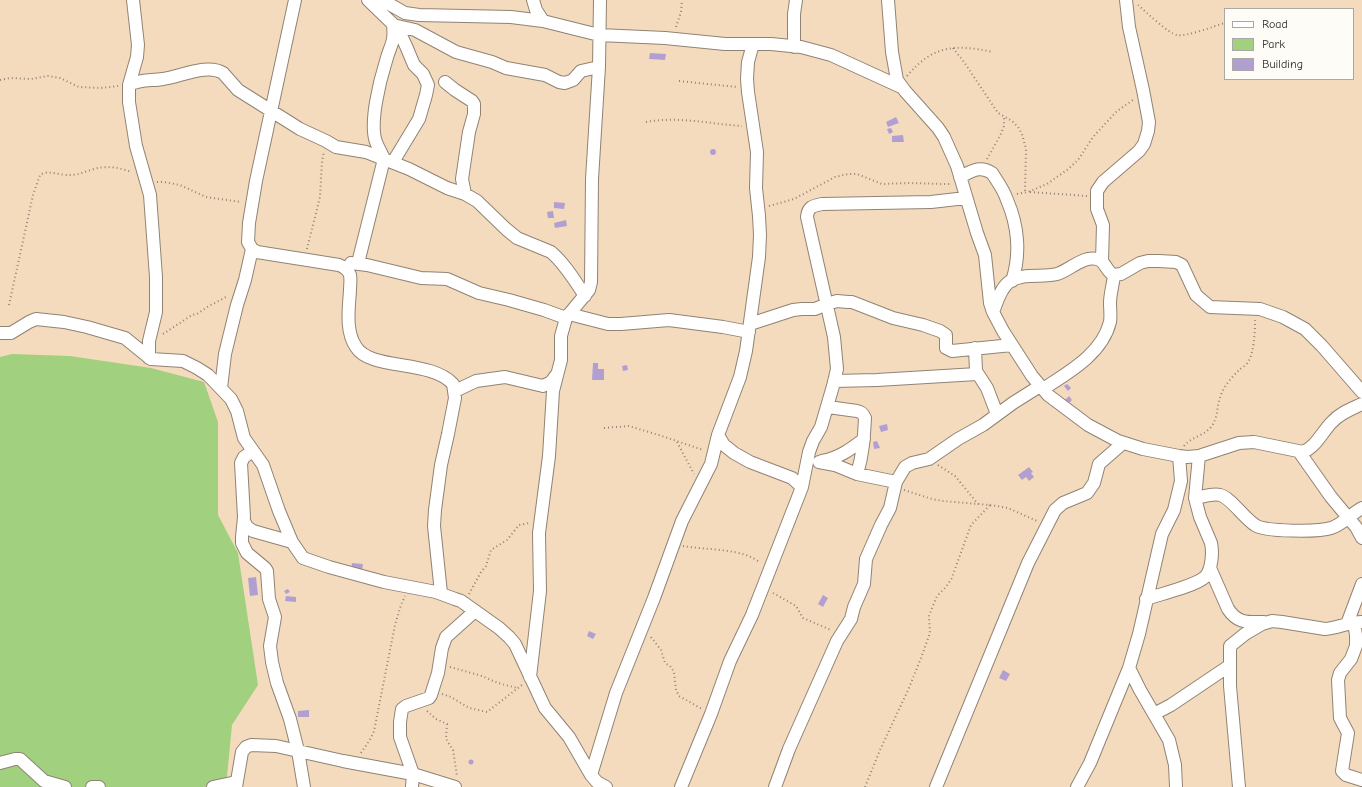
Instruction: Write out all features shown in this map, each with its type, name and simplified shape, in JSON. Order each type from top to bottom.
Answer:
[{"type":"street","points":[[133,0],[138,45],[137,57],[129,85],[129,102],[136,146],[150,195],[156,291],[156,312],[149,344],[149,358]]},
{"type":"street","points":[[295,0],[252,202],[247,238],[252,249],[257,252],[345,268],[350,276],[348,318],[351,337],[355,347],[369,358],[410,366],[444,377],[453,384],[455,398],[441,465],[434,510],[440,594]]},
{"type":"street","points":[[358,264],[388,160],[419,119],[428,85],[423,74],[414,65],[400,34],[368,0]]},
{"type":"street","points":[[382,0],[405,13],[419,15],[511,17],[543,21],[599,34],[673,38],[725,44],[771,44],[801,47],[831,55],[900,86]]},
{"type":"street","points":[[533,0],[536,10],[543,21]]},
{"type":"street","points":[[531,678],[540,591],[540,526],[549,456],[553,391],[561,360],[561,336],[567,316],[585,296],[589,290],[591,282],[592,179],[599,67],[600,0]]},
{"type":"street","points":[[794,47],[794,14],[796,0]]},
{"type":"street","points":[[888,0],[892,52],[896,75],[900,86],[938,128],[957,166],[985,255],[990,303],[993,312],[1032,376],[1048,395],[1058,404],[1088,425],[1118,441],[1143,449],[1177,456],[1199,456],[1239,443],[1254,442],[1273,445],[1300,453],[1306,451],[1312,446],[1332,422],[1344,412],[1362,404]]},
{"type":"street","points":[[1132,2],[1129,26],[1149,122],[1147,139],[1139,151],[1100,186],[1096,196],[1097,209],[1103,225],[1102,261],[1112,275],[1121,274],[1140,263],[1148,261],[1176,262],[1182,265],[1192,289],[1208,306],[1260,309],[1284,317],[1305,329],[1322,346],[1362,392]]},
{"type":"street","points":[[393,25],[415,30],[456,52],[467,56],[492,62],[506,68],[545,75],[559,82],[565,83],[573,80],[581,71],[599,67]]},
{"type":"street","points":[[388,160],[376,142],[373,118],[382,71],[393,42],[393,25]]},
{"type":"street","points":[[598,783],[616,693],[685,516],[711,464],[718,435],[740,377],[749,328],[759,257],[760,235],[756,188],[757,152],[748,88],[748,62],[753,44]]},
{"type":"street","points":[[129,85],[139,81],[162,79],[190,72],[214,70],[223,73],[238,90],[300,129],[336,147],[366,152],[388,160],[447,188],[465,194],[477,201],[517,238],[555,255],[585,296]]},
{"type":"street","points":[[445,82],[474,104],[474,114],[469,132],[462,179],[465,194]]},
{"type":"street","points":[[961,180],[978,169],[984,168],[992,173],[1005,195],[1016,225],[1018,237],[1016,267],[1012,281]]},
{"type":"street","points":[[681,787],[712,714],[730,662],[752,615],[802,487],[813,441],[821,428],[828,407],[837,369],[834,337],[807,217],[809,208],[822,204],[931,202],[966,198]]},
{"type":"street","points":[[221,388],[225,354],[252,249]]},
{"type":"street","points":[[993,312],[1003,289],[1012,281],[1027,276],[1047,276],[1058,274],[1088,259],[1102,261]]},
{"type":"street","points":[[324,263],[342,262],[358,264],[421,278],[447,279],[478,293],[567,316],[608,324],[669,320],[723,327],[749,328],[793,310],[802,308],[815,309],[837,301],[852,302],[893,318],[923,325],[940,331],[946,336],[946,348],[952,351],[1012,345]]},
{"type":"street","points":[[776,787],[789,749],[841,634],[851,619],[864,581],[866,559],[890,508],[896,485],[905,467],[912,463],[928,459],[997,414],[1074,368],[1089,356],[1098,346],[1110,323],[1110,302],[1114,275]]},
{"type":"street","points":[[0,333],[10,333],[18,330],[36,319],[64,322],[125,338],[153,360],[183,361],[208,375],[231,399],[237,412],[244,438],[263,465],[279,511],[292,542],[300,555],[306,560],[329,567],[384,582],[409,586],[461,601],[499,628],[509,636],[515,644],[545,708],[568,737],[598,783]]},
{"type":"street","points":[[975,348],[975,366],[977,374],[987,388],[997,414]]},
{"type":"street","points":[[455,391],[476,381],[505,377],[543,386],[551,382],[558,373]]},
{"type":"street","points":[[834,381],[977,374]]},
{"type":"street","points":[[828,407],[862,412],[865,418],[862,459],[857,474]]},
{"type":"street","points":[[718,435],[724,445],[734,453],[750,462],[792,478],[802,487]]},
{"type":"street","points":[[806,470],[811,465],[830,460],[850,451],[864,439]]},
{"type":"street","points":[[936,787],[1028,563],[1055,510],[1058,506],[1087,493],[1096,477],[1099,464],[1123,443]]},
{"type":"street","points":[[253,451],[244,457],[241,463],[244,521],[242,537],[245,549],[249,555],[265,568],[267,572],[269,599],[275,617],[270,646],[271,655],[277,683],[290,719],[298,751],[304,787]]},
{"type":"street","points":[[1300,453],[1331,497],[1356,527],[1362,538]]},
{"type":"street","points":[[1077,787],[1090,763],[1129,668],[1139,634],[1162,534],[1174,510],[1181,481],[1177,456]]},
{"type":"street","points":[[1146,599],[1197,582],[1206,576],[1210,568],[1212,547],[1200,516],[1196,498],[1199,456]]},
{"type":"street","points":[[819,462],[835,465],[857,474],[896,485]]},
{"type":"street","points":[[1196,498],[1211,495],[1222,496],[1228,499],[1245,518],[1256,526],[1275,530],[1304,531],[1329,529],[1362,507]]},
{"type":"street","points":[[244,521],[247,527],[253,531],[292,542]]},
{"type":"street","points":[[1210,568],[1228,609],[1234,618],[1244,622],[1282,622],[1325,629],[1354,623]]},
{"type":"street","points":[[1361,782],[1342,772],[1348,733],[1340,718],[1339,675],[1351,658],[1357,641],[1354,623],[1362,584]]},
{"type":"street","points":[[412,787],[413,774],[400,737],[402,709],[406,706],[429,698],[436,684],[442,648],[446,637],[475,611]]},
{"type":"street","points":[[1239,787],[1230,686],[1230,649],[1231,644],[1245,634],[1267,622]]},
{"type":"street","points":[[1154,714],[1172,705],[1229,666]]},
{"type":"street","points":[[1129,668],[1169,740],[1175,765],[1176,787]]},
{"type":"street","points":[[213,787],[236,785],[242,752],[246,746],[251,745],[276,746],[456,783]]},
{"type":"street","points":[[0,763],[20,759],[44,781],[65,787]]},
{"type":"street","points":[[92,787],[99,787]]},
{"type":"path","points":[[673,38],[681,12],[682,0]]},
{"type":"path","points":[[1132,2],[1177,36],[1224,23]]},
{"type":"path","points":[[900,86],[920,62],[932,53],[952,48],[970,47],[992,52]]},
{"type":"path","points":[[952,48],[976,80],[993,108],[1004,118],[1018,127],[1026,149],[1024,192]]},
{"type":"path","points":[[0,80],[10,78],[31,79],[48,76],[60,78],[79,87],[101,88],[129,85]]},
{"type":"path","points":[[678,80],[748,88]]},
{"type":"path","points":[[1028,192],[1047,184],[1067,170],[1078,160],[1093,137],[1117,111],[1144,93]]},
{"type":"path","points":[[984,168],[988,156],[1004,126],[1004,118]]},
{"type":"path","points":[[646,122],[658,120],[688,120],[753,127]]},
{"type":"path","points":[[303,260],[320,197],[322,161],[326,141]]},
{"type":"path","points":[[9,305],[31,201],[40,175],[46,172],[71,176],[98,168],[125,169],[146,181],[172,183],[188,188],[206,197],[252,202]]},
{"type":"path","points":[[758,209],[794,199],[835,177],[848,174],[857,174],[882,184],[942,184],[961,180]]},
{"type":"path","points":[[1005,195],[1028,192],[1096,196]]},
{"type":"path","points":[[149,344],[170,328],[192,315],[197,314],[217,301],[240,294]]},
{"type":"path","points":[[1177,456],[1187,442],[1210,428],[1215,421],[1220,397],[1223,391],[1232,377],[1248,363],[1251,355],[1254,335],[1256,309]]},
{"type":"path","points":[[604,428],[629,426],[714,454]]},
{"type":"path","points":[[677,441],[700,485]]},
{"type":"path","points":[[928,459],[955,476],[978,504]]},
{"type":"path","points":[[896,485],[932,499],[1008,508],[1047,526]]},
{"type":"path","points":[[865,787],[921,658],[930,633],[929,616],[932,608],[938,596],[951,580],[971,525],[990,505]]},
{"type":"path","points":[[461,601],[469,595],[481,572],[486,566],[491,550],[507,540],[519,525],[531,523],[540,526]]},
{"type":"path","points":[[673,547],[681,545],[748,556],[758,561],[768,573]]},
{"type":"path","points":[[353,763],[371,738],[378,714],[385,672],[398,613],[409,586]]},
{"type":"path","points":[[763,587],[796,606],[802,618],[841,634]]},
{"type":"path","points":[[643,625],[661,650],[665,663],[670,666],[674,672],[676,690],[679,696],[712,714]]},
{"type":"path","points":[[440,663],[517,688]]},
{"type":"path","points":[[432,692],[451,697],[469,708],[487,712],[531,678]]},
{"type":"path","points":[[416,702],[436,719],[447,724],[446,739],[452,750],[456,783]]},
{"type":"green space","points":[[12,354],[70,356],[151,368],[204,382],[218,422],[218,515],[238,553],[258,685],[232,725],[226,787],[0,787],[0,357]]},
{"type":"building","points":[[650,53],[666,54],[665,60],[649,59]]},
{"type":"building","points":[[896,117],[899,123],[888,127],[886,122]]},
{"type":"building","points":[[891,128],[893,132],[889,134],[887,129]]},
{"type":"building","points":[[903,135],[904,142],[892,142],[892,136]]},
{"type":"building","points":[[713,149],[716,152],[713,155],[710,152]]},
{"type":"building","points":[[554,202],[565,203],[564,209],[554,208]]},
{"type":"building","points":[[553,211],[554,218],[548,218],[547,212]]},
{"type":"building","points":[[566,220],[567,226],[555,228],[554,223]]},
{"type":"building","points":[[593,363],[598,363],[598,369],[604,369],[604,380],[592,380]]},
{"type":"building","points":[[627,365],[628,370],[623,371],[622,366]]},
{"type":"building","points":[[1067,384],[1071,388],[1068,391],[1064,386]]},
{"type":"building","points":[[1069,396],[1072,400],[1067,405],[1064,401]]},
{"type":"building","points":[[887,424],[888,430],[881,432],[879,426]]},
{"type":"building","points":[[877,441],[880,448],[874,449],[873,442]]},
{"type":"building","points":[[1029,467],[1033,472],[1031,473],[1034,477],[1029,481],[1026,477],[1022,480],[1018,475]]},
{"type":"building","points":[[352,563],[363,564],[362,570],[351,570]]},
{"type":"building","points":[[256,577],[258,595],[250,596],[248,578]]},
{"type":"building","points":[[288,589],[290,592],[286,594],[284,591]]},
{"type":"building","points":[[823,595],[828,598],[823,607],[818,604]]},
{"type":"building","points":[[286,596],[296,597],[296,602],[285,601]]},
{"type":"building","points":[[589,631],[596,634],[593,639],[587,636]]},
{"type":"building","points":[[1003,670],[1010,674],[1006,681],[999,678]]},
{"type":"building","points":[[309,710],[309,717],[298,717],[298,711]]},
{"type":"building","points":[[469,760],[473,760],[473,764],[469,764]]}]
